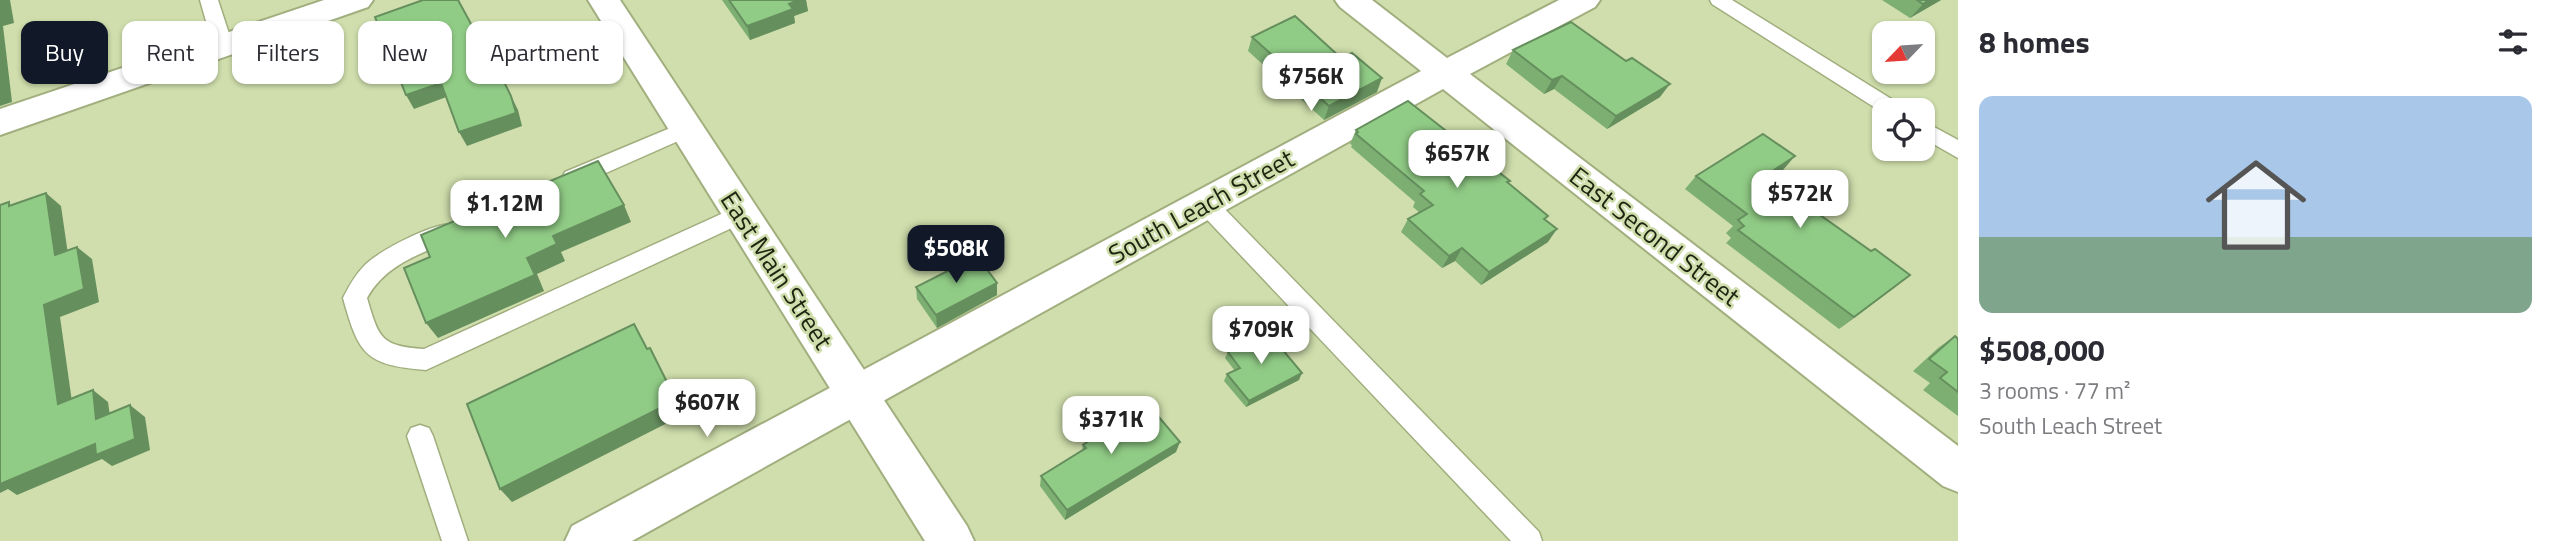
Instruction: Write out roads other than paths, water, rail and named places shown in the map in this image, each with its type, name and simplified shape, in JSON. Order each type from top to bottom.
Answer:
[{"type":"street","points":[[0,122],[357,0]]},
{"type":"street","name":"East Main Street","points":[[604,0],[951,541]]},
{"type":"street","name":"East Second Street","points":[[1351,0],[1958,471]]},
{"type":"street","name":"South Leach Street","points":[[588,541],[1205,203],[1584,0]]},
{"type":"lane","points":[[209,0],[223,46]]},
{"type":"lane","points":[[1719,0],[1875,98]]},
{"type":"lane","points":[[547,190],[687,129]]},
{"type":"lane","points":[[1935,136],[1958,150]]},
{"type":"lane","points":[[1205,203],[1529,541]]},
{"type":"lane","points":[[472,222],[383,261],[364,279],[355,298],[368,341],[391,357],[426,360],[741,214]]},
{"type":"lane","points":[[420,436],[455,541]]}]
